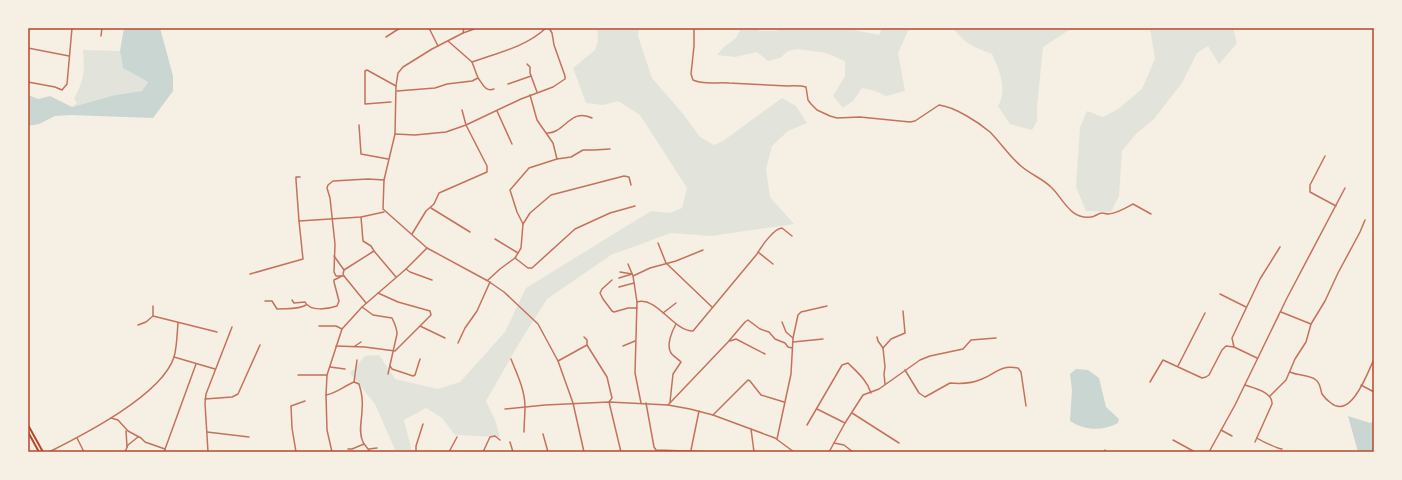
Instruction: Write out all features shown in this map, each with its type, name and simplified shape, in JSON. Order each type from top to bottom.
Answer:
[{"type":"main road","points":[[28,425],[43,452]]},
{"type":"main road","points":[[28,432],[39,452]]},
{"type":"street","points":[[28,82],[55,86],[62,90],[63,89],[67,84],[72,28]]},
{"type":"street","points":[[101,36],[102,28]]},
{"type":"street","points":[[386,37],[400,28]]},
{"type":"street","points":[[429,28],[438,46]]},
{"type":"street","points":[[463,33],[464,28]]},
{"type":"street","points":[[477,28],[463,33],[438,46],[400,70],[397,77],[396,86],[395,134],[384,180],[382,206],[384,212],[426,248],[489,281],[504,292],[538,324],[558,361],[573,403],[584,452]]},
{"type":"street","points":[[472,62],[518,46],[546,28]]},
{"type":"street","points":[[395,134],[414,135],[440,133],[466,125],[530,95],[553,87],[565,80],[566,78],[562,64],[549,28]]},
{"type":"street","points":[[694,28],[691,74],[693,80],[698,82],[762,86],[800,85],[806,87],[808,100],[817,110],[837,118],[860,118],[910,122],[915,121],[939,105],[947,106],[989,131],[1009,155],[1021,166],[1051,187],[1073,213],[1084,217],[1092,217],[1100,212],[1109,214],[1133,204],[1151,214]]},
{"type":"street","points":[[448,41],[472,62],[478,78],[485,88],[490,90],[494,89]]},
{"type":"street","points":[[28,48],[69,56]]},
{"type":"street","points":[[527,64],[530,67],[537,92]]},
{"type":"street","points":[[391,102],[365,104],[365,71],[367,70],[396,86]]},
{"type":"street","points":[[508,84],[532,76]]},
{"type":"street","points":[[397,91],[435,88],[447,84],[472,81],[478,78]]},
{"type":"street","points":[[530,95],[537,120],[549,136],[554,146],[557,159]]},
{"type":"street","points":[[412,235],[426,211],[431,208],[439,193],[487,172],[487,166],[466,125],[462,110]]},
{"type":"street","points":[[496,110],[512,144]]},
{"type":"street","points":[[547,133],[550,133],[578,115],[586,115],[592,118]]},
{"type":"street","points":[[359,125],[362,154],[388,159]]},
{"type":"street","points":[[458,343],[465,328],[477,311],[489,281],[500,269],[515,258],[522,242],[522,224],[510,195],[510,189],[529,168],[557,159],[571,157],[583,150],[610,149]]},
{"type":"street","points":[[1325,156],[1310,185],[1309,190],[1310,192],[1336,206]]},
{"type":"street","points":[[522,224],[530,213],[551,196],[626,176],[629,177],[631,185]]},
{"type":"street","points":[[250,274],[303,259],[298,221],[296,180],[296,177],[300,177]]},
{"type":"street","points":[[366,303],[343,276],[335,274],[332,219],[329,195],[326,190],[330,183],[333,182],[384,180]]},
{"type":"street","points":[[1209,452],[1245,385],[1287,298],[1345,188]]},
{"type":"street","points":[[515,258],[528,268],[532,268],[575,229],[610,213],[635,206]]},
{"type":"street","points":[[431,208],[470,232]]},
{"type":"street","points":[[298,221],[361,217],[384,212]]},
{"type":"street","points":[[361,217],[362,241],[370,244],[396,277]]},
{"type":"street","points":[[1270,396],[1286,380],[1295,359],[1306,342],[1311,324],[1325,301],[1365,220]]},
{"type":"street","points":[[637,302],[644,301],[651,304],[676,324],[688,331],[693,331],[767,240],[780,228],[792,236]]},
{"type":"street","points":[[495,239],[518,253]]},
{"type":"street","points":[[658,242],[666,263],[712,308]]},
{"type":"street","points":[[1234,347],[1232,338],[1246,307],[1260,279],[1280,247]]},
{"type":"street","points":[[332,452],[326,430],[327,375],[342,329],[366,303],[406,269],[426,248]]},
{"type":"street","points":[[619,278],[686,257],[702,250]]},
{"type":"street","points":[[344,270],[374,251]]},
{"type":"street","points":[[758,252],[773,264]]},
{"type":"street","points":[[334,256],[344,270],[343,276]]},
{"type":"street","points":[[628,264],[634,283],[637,302],[635,373],[641,403]]},
{"type":"street","points":[[406,269],[432,280]]},
{"type":"street","points":[[620,272],[632,275]]},
{"type":"street","points":[[292,300],[294,303],[305,302],[312,308],[330,308],[337,306],[339,301],[334,280],[343,276]]},
{"type":"street","points":[[612,280],[602,289],[600,293],[612,311],[614,312],[628,308],[637,308]]},
{"type":"street","points":[[619,287],[634,283]]},
{"type":"street","points":[[336,346],[355,346],[392,351],[397,349],[431,315],[430,311],[398,302],[378,293]]},
{"type":"street","points":[[1220,294],[1246,307]]},
{"type":"street","points":[[264,301],[272,301],[277,308],[294,308],[306,304]]},
{"type":"street","points":[[663,313],[676,303]]},
{"type":"street","points":[[138,325],[146,322],[153,316],[153,306]]},
{"type":"street","points":[[777,439],[792,368],[793,338],[798,315],[799,313],[827,306]]},
{"type":"street","points":[[362,307],[373,315],[392,318],[397,329],[388,374]]},
{"type":"street","points":[[883,348],[891,339],[905,333],[903,311]]},
{"type":"street","points":[[1281,312],[1311,324]]},
{"type":"street","points":[[1178,366],[1205,313]]},
{"type":"street","points":[[153,316],[178,324],[217,332]]},
{"type":"street","points":[[668,405],[748,320],[760,329],[769,332],[775,339],[792,348]]},
{"type":"street","points":[[782,322],[786,332],[793,338]]},
{"type":"street","points":[[49,452],[111,418],[134,403],[152,388],[168,368],[174,357],[178,324]]},
{"type":"street","points":[[670,402],[673,374],[681,362],[671,353],[669,348],[672,332],[676,324]]},
{"type":"street","points":[[318,326],[336,326],[342,329]]},
{"type":"street","points":[[420,326],[445,338]]},
{"type":"street","points":[[208,452],[205,399],[232,327]]},
{"type":"street","points":[[584,337],[587,340],[587,345],[607,377],[612,398],[609,402],[621,452]]},
{"type":"street","points":[[877,337],[883,348],[885,384]]},
{"type":"street","points":[[830,452],[845,423],[863,394],[871,392],[885,384],[920,360],[930,356],[964,348],[969,341],[996,338]]},
{"type":"street","points":[[728,342],[736,339],[765,354]]},
{"type":"street","points":[[793,342],[823,339]]},
{"type":"street","points":[[623,346],[635,341]]},
{"type":"street","points":[[355,346],[361,342]]},
{"type":"street","points":[[205,399],[232,398],[238,394],[260,345]]},
{"type":"street","points":[[558,361],[587,345]]},
{"type":"street","points":[[1150,382],[1163,360],[1202,378],[1206,377],[1226,346],[1234,347],[1257,358]]},
{"type":"street","points":[[174,357],[215,369]]},
{"type":"street","points":[[390,366],[392,369],[413,376],[415,375],[420,359]]},
{"type":"street","points":[[511,359],[520,381],[525,406],[524,432]]},
{"type":"street","points":[[1290,371],[1291,373],[1308,376],[1317,380],[1324,396],[1336,407],[1346,406],[1354,398],[1374,359]]},
{"type":"street","points":[[354,382],[357,360]]},
{"type":"street","points":[[807,425],[842,365],[845,363],[848,363],[863,378],[871,392]]},
{"type":"street","points":[[164,452],[196,364]]},
{"type":"street","points":[[330,368],[345,369]]},
{"type":"street","points":[[905,370],[919,393],[925,397],[950,384],[976,381],[985,378],[1002,368],[1018,368],[1021,372],[1026,406]]},
{"type":"street","points":[[298,375],[327,375]]},
{"type":"street","points":[[712,415],[748,380],[764,396],[784,402]]},
{"type":"street","points":[[326,395],[335,394],[347,385],[354,382],[359,384],[362,395],[360,430],[364,444],[370,452]]},
{"type":"street","points":[[1245,385],[1270,396],[1273,400],[1255,442]]},
{"type":"street","points":[[1361,386],[1374,392]]},
{"type":"street","points":[[296,452],[292,428],[291,406],[305,401]]},
{"type":"street","points":[[506,409],[525,406],[609,402],[668,405],[699,411],[751,429],[777,439],[794,452]]},
{"type":"street","points":[[646,403],[655,448],[658,450],[714,452]]},
{"type":"street","points":[[816,409],[845,423]]},
{"type":"street","points":[[691,450],[699,411]]},
{"type":"street","points":[[852,413],[899,443]]},
{"type":"street","points":[[111,418],[118,420],[126,429],[145,442],[166,449]]},
{"type":"street","points":[[416,452],[416,446],[423,424]]},
{"type":"street","points":[[126,429],[127,449]]},
{"type":"street","points":[[751,429],[754,452]]},
{"type":"street","points":[[1221,430],[1232,436]]},
{"type":"street","points":[[207,432],[249,437]]},
{"type":"street","points":[[543,434],[548,452]]},
{"type":"street","points":[[449,452],[457,436]]},
{"type":"street","points":[[483,452],[490,437],[495,436],[500,440]]},
{"type":"street","points":[[125,452],[128,445],[138,437]]},
{"type":"street","points":[[77,438],[84,452]]},
{"type":"street","points":[[1258,438],[1273,445],[1276,449],[1282,449]]},
{"type":"street","points":[[1173,440],[1195,452]]},
{"type":"street","points":[[510,442],[513,452]]},
{"type":"street","points":[[834,443],[844,444],[852,452]]},
{"type":"street","points":[[348,449],[364,444]]},
{"type":"street","points":[[369,449],[377,448]]},
{"type":"shaded area","points":[[124,28],[160,28],[173,76],[173,91],[153,118],[70,115],[55,116],[39,124],[28,126],[28,95],[38,99],[50,96],[72,107],[115,95],[142,91],[148,82],[123,68],[120,51]]},
{"type":"shaded area","points":[[597,28],[639,28],[638,36],[652,78],[684,115],[700,137],[714,145],[723,141],[782,98],[796,106],[807,123],[788,131],[772,146],[766,169],[770,197],[794,224],[711,236],[671,233],[611,255],[547,299],[518,345],[486,401],[495,420],[500,437],[455,435],[442,418],[426,408],[404,420],[412,452],[396,452],[375,404],[350,373],[365,356],[379,355],[395,379],[438,389],[460,382],[505,332],[526,288],[651,211],[670,213],[682,208],[687,188],[640,115],[618,101],[603,105],[586,103],[573,68],[595,50],[598,41]]},
{"type":"shaded area","points":[[741,28],[757,28],[759,31],[776,31],[780,28],[844,28],[879,35],[882,28],[912,28],[908,31],[898,53],[905,91],[886,96],[875,91],[862,88],[853,101],[843,108],[833,96],[845,76],[845,61],[826,53],[798,49],[788,51],[780,58],[768,61],[757,52],[735,57],[717,55],[724,47],[736,38]]},
{"type":"shaded area","points":[[953,28],[1079,28],[1069,30],[1043,47],[1037,121],[1032,130],[1010,124],[998,106],[1001,100],[1002,86],[1000,73],[992,54],[970,44]]},
{"type":"shaded area","points":[[1150,28],[1233,28],[1237,43],[1219,64],[1208,46],[1197,53],[1182,83],[1154,119],[1136,134],[1122,151],[1119,196],[1111,212],[1086,211],[1076,187],[1080,127],[1087,111],[1103,117],[1118,109],[1142,89],[1155,59]]},
{"type":"shaded area","points":[[83,50],[120,51],[123,68],[148,82],[142,91],[115,95],[72,107],[77,103],[74,99],[83,76]]},
{"type":"shaded area","points":[[1076,369],[1088,370],[1099,378],[1106,407],[1119,419],[1118,423],[1100,429],[1094,429],[1082,427],[1070,421],[1072,390],[1070,374]]},
{"type":"shaded area","points":[[1348,416],[1370,423],[1374,421],[1374,452],[1358,452]]}]
